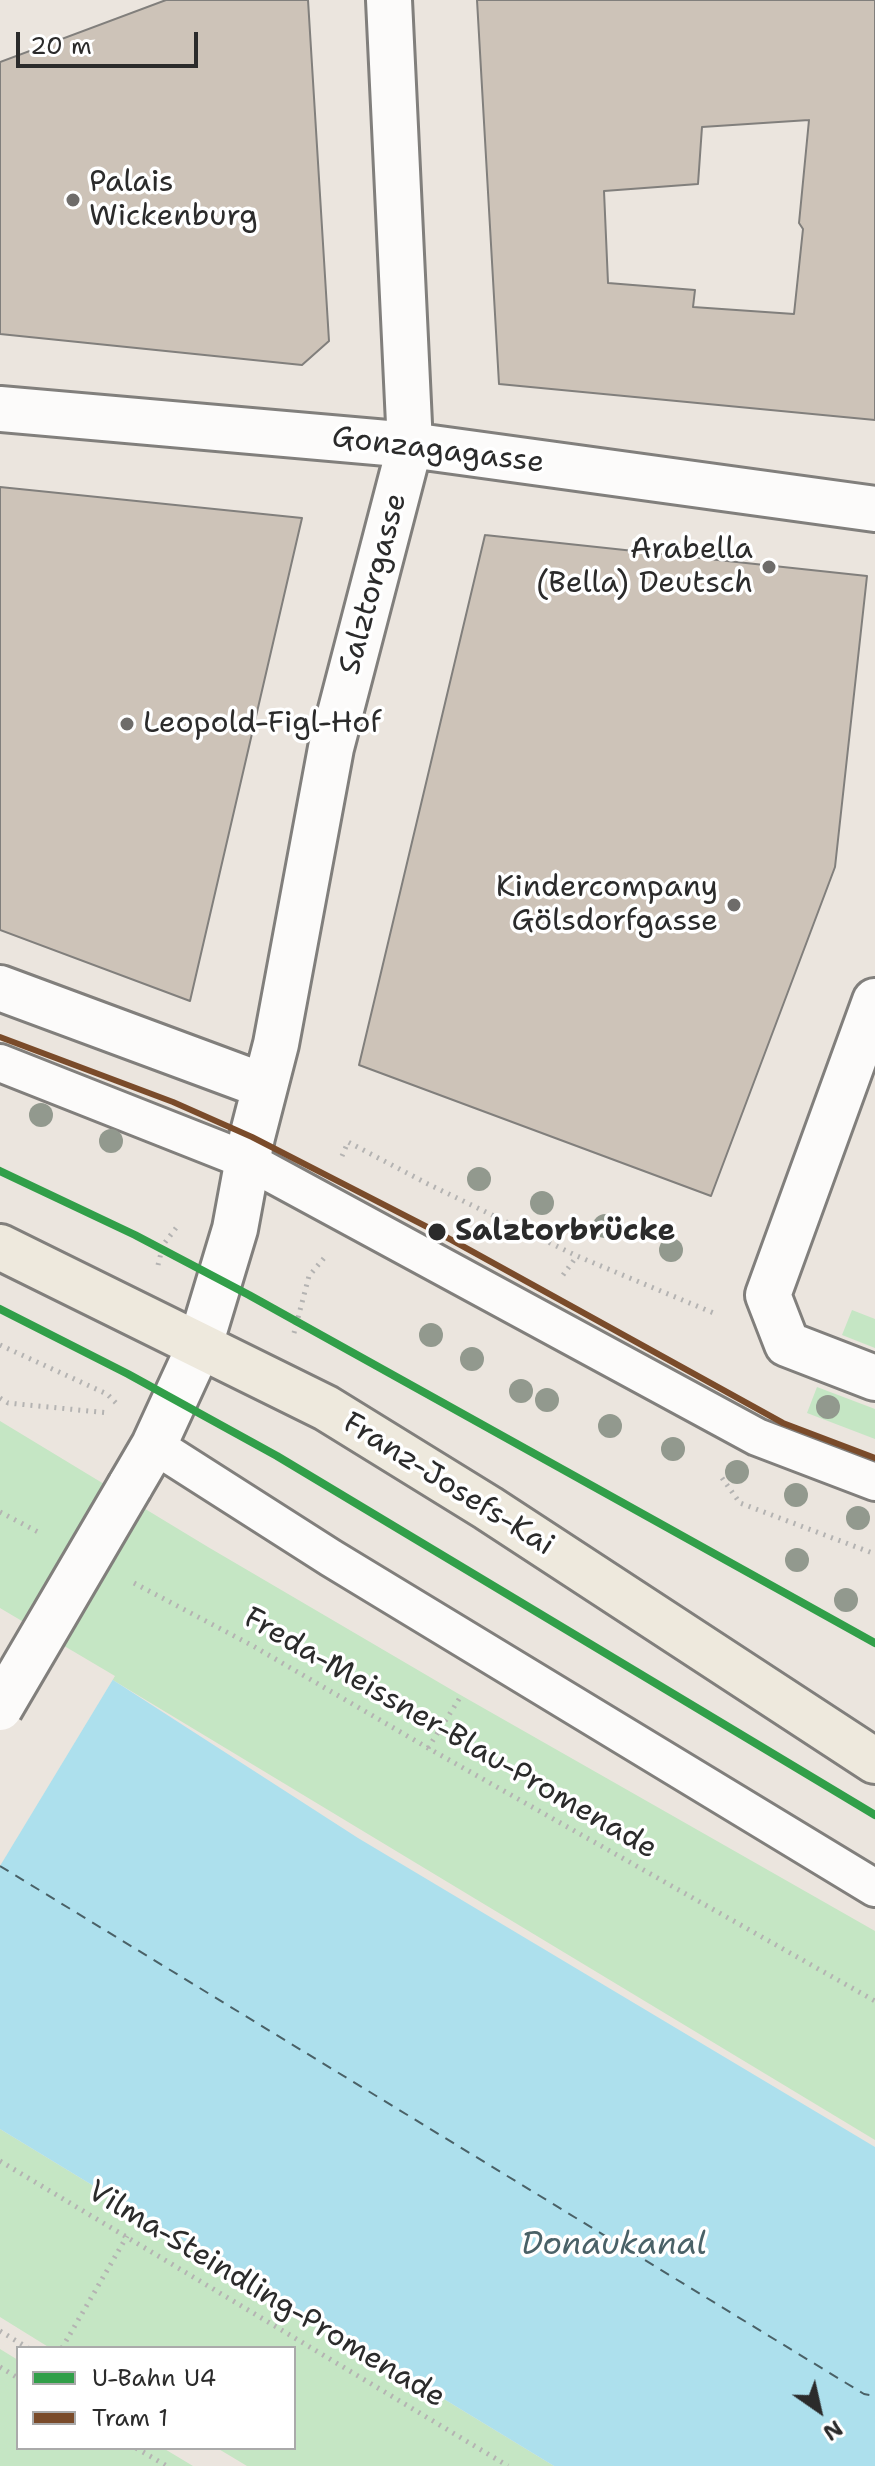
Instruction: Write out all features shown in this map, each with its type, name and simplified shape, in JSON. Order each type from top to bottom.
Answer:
[{"type":"main road","name":"Franz-Josefs-Kai","points":[[0,1247],[326,1408],[488,1508],[875,1761]]},
{"type":"street","name":"Salztorgasse","points":[[200,1345],[235,1229],[264,1086],[276,1044],[331,748],[410,445],[389,0]]},
{"type":"street","name":"Gonzagagasse","points":[[0,409],[410,445],[875,509]]},
{"type":"street","points":[[0,988],[264,1086]]},
{"type":"street","points":[[875,1001],[768,1295],[787,1344],[875,1378]]},
{"type":"street","points":[[0,1708],[154,1445],[200,1345]]},
{"type":"lane","points":[[0,1063],[248,1161],[757,1437],[875,1482]]},
{"type":"lane","points":[[154,1445],[331,1558],[875,1888]]},
{"type":"path","points":[[348,1142],[577,1256],[787,1344]]},
{"type":"path","points":[[280,1383],[309,1276],[327,1255]]},
{"type":"path","points":[[559,1279],[577,1256]]},
{"type":"path","points":[[0,1345],[107,1394],[116,1404]]},
{"type":"path","points":[[0,1398],[8,1403],[111,1413]]},
{"type":"path","points":[[713,1465],[740,1503],[875,1554]]},
{"type":"path","points":[[0,1512],[42,1534]]},
{"type":"path","name":"Freda-Meissner-Blau-Promenade","points":[[127,1579],[253,1646],[875,2001]]},
{"type":"path","points":[[428,1748],[463,1693]]},
{"type":"path","name":"Vilma-Steindling-Promenade","points":[[0,2161],[508,2466]]},
{"type":"path","points":[[63,2346],[127,2236]]},
{"type":"path","points":[[0,2331],[25,2346]]},
{"type":"path","points":[[139,2450],[167,2466]]},
{"type":"green space","points":[[852,1310],[875,1319],[875,1348],[842,1335]]},
{"type":"green space","points":[[817,1387],[875,1409],[875,1439],[807,1413]]},
{"type":"green space","points":[[0,1421],[457,1693],[875,1931],[875,2140],[0,1612]]},
{"type":"green space","points":[[0,2129],[554,2466],[247,2466],[220,2450],[296,2450],[296,2346],[47,2346],[0,2317]]},
{"type":"green space","points":[[0,2349],[16,2359],[16,2450],[166,2450],[193,2466],[0,2466]]},
{"type":"water","name":"Donaukanal","points":[[0,1612],[113,1680],[358,1838],[875,2147],[875,2466],[554,2466],[0,2129]]},
{"type":"pier","points":[[0,1608],[115,1676],[0,1866]]},
{"type":"building","points":[[166,0],[308,0],[329,341],[302,365],[0,334],[0,62]]},
{"type":"building","points":[[477,0],[875,0],[875,420],[499,384]],"holes":[[[809,120],[799,223],[803,229],[794,314],[693,307],[695,290],[608,283],[604,191],[698,184],[702,127]]]},
{"type":"building","name":"Leopold-Figl-Hof","points":[[0,487],[302,518],[190,1001],[0,930]]},
{"type":"building","points":[[485,535],[867,576],[835,867],[711,1196],[359,1065]]},
{"type":"ferry route","points":[[0,1866],[864,2394],[875,2396]]},
{"type":"metro line","name":"U4","points":[[0,1171],[135,1235],[249,1295],[875,1643]]},
{"type":"metro line","name":"U4","points":[[0,1309],[128,1374],[277,1456],[875,1815]]},
{"type":"tram line","name":"1","points":[[0,1037],[173,1102],[252,1137],[437,1232],[783,1423],[875,1458]]},
{"type":"place","name":"Palais Wickenburg","points":[[73,200]]},
{"type":"place","name":"Arabella (Bella) Deutsch","points":[[769,567]]},
{"type":"place","name":"Leopold-Figl-Hof","points":[[127,724]]},
{"type":"place","name":"Kindercompany Gölsdorfgasse","points":[[734,905]]},
{"type":"place","name":"Salztorbrücke","points":[[437,1232]]}]
